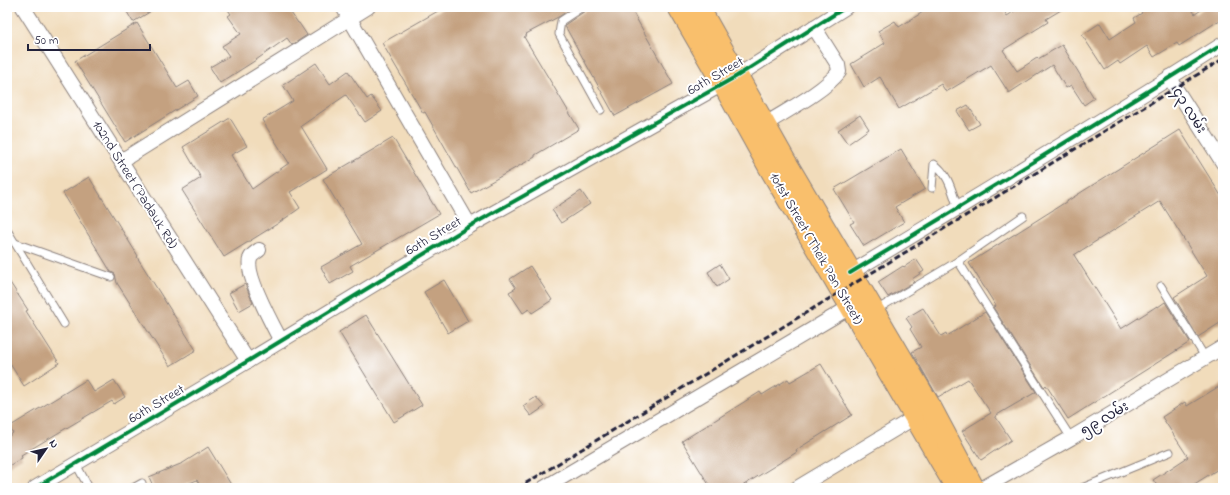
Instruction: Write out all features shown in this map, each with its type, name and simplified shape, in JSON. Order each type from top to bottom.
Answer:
[{"type":"main road","name":"101st Street (Theik Pan Street)","points":[[679,7],[764,125],[776,163]]},
{"type":"main road","name":"101st Street (Theik Pan Street)","points":[[698,7],[730,79],[776,163],[806,213],[850,272],[874,311],[923,412],[957,488]]},
{"type":"main road","name":"101st Street (Theik Pan Street)","points":[[806,213],[850,307],[923,412],[973,488]]},
{"type":"street","name":"102nd Street (Padauk Rd)","points":[[23,7],[248,361]]},
{"type":"street","points":[[121,161],[346,12],[368,7]]},
{"type":"street","name":"60th Street","points":[[35,488],[470,226],[730,79],[846,7]]},
{"type":"street","points":[[346,12],[470,226]]},
{"type":"street","points":[[764,125],[822,89],[839,72],[838,65],[814,27]]},
{"type":"street","points":[[850,272],[958,208],[1223,44]]},
{"type":"street","name":"၄၃ လမ်း","points":[[1170,77],[1223,163]]},
{"type":"street","points":[[259,250],[249,261],[251,273],[259,297],[281,341]]},
{"type":"street","points":[[544,488],[850,307]]},
{"type":"street","name":"၅၉ လမ်း","points":[[983,488],[1071,438],[1223,347]]},
{"type":"street","points":[[797,488],[923,412]]},
{"type":"lane","points":[[582,7],[561,21],[558,34],[601,110]]},
{"type":"lane","points":[[932,188],[934,164],[941,169],[948,179],[958,208]]},
{"type":"lane","points":[[874,311],[958,261],[1023,216]]},
{"type":"lane","points":[[7,230],[64,324]]},
{"type":"lane","points":[[15,243],[111,278]]},
{"type":"lane","points":[[958,261],[1071,438]]},
{"type":"lane","points":[[1161,286],[1205,357]]},
{"type":"lane","points":[[1082,488],[1170,452]]},
{"type":"lane","points":[[76,464],[89,488]]},
{"type":"lane","points":[[133,488],[142,483]]},
{"type":"building","points":[[124,7],[158,7],[133,22]]},
{"type":"building","points":[[226,7],[287,7],[307,35],[292,45],[287,38],[220,83],[210,67],[229,56],[222,46],[241,34],[228,16],[231,14]]},
{"type":"building","points":[[445,7],[573,7],[560,16],[526,34],[527,35],[524,37],[579,129],[535,155],[535,157],[471,193],[425,112],[423,113],[382,43]]},
{"type":"building","points":[[587,7],[630,7],[673,84],[615,116],[565,26],[585,11]]},
{"type":"building","points":[[931,7],[1002,7],[1007,16],[1021,7],[1066,7],[1046,19],[1048,22],[1003,50],[1017,71],[1037,58],[1038,59],[1062,45],[1094,98],[1084,105],[1071,85],[1066,88],[1052,65],[1009,93],[991,65],[946,92],[941,84],[899,109],[880,77],[864,87],[851,64],[885,43],[878,31],[895,21],[899,27]]},
{"type":"building","points":[[1138,7],[1190,7],[1195,14],[1206,7],[1223,7],[1223,18],[1179,46],[1177,43],[1154,57],[1147,46],[1120,64],[1118,61],[1105,70],[1082,35],[1100,23],[1110,39],[1136,22],[1134,18],[1142,13]]},
{"type":"building","points":[[137,23],[177,88],[189,81],[198,96],[125,142],[75,61]]},
{"type":"building","points":[[316,63],[330,84],[348,71],[367,99],[371,96],[382,111],[365,122],[346,95],[301,126],[327,169],[290,192],[300,208],[224,257],[182,190],[201,178],[183,147],[230,118],[247,146],[231,155],[252,189],[289,163],[262,120],[293,101],[283,85]]},
{"type":"building","points":[[968,105],[980,124],[969,130],[957,111]]},
{"type":"building","points":[[860,115],[869,129],[848,144],[838,130]]},
{"type":"building","points":[[1180,130],[1223,199],[1223,321],[1198,337],[1174,297],[1207,276],[1160,201],[1074,255],[1121,329],[1165,302],[1190,342],[1068,419],[1046,385],[1044,387],[993,307],[996,306],[969,263]]},
{"type":"building","points":[[393,138],[439,214],[350,266],[353,271],[330,284],[321,267],[362,244],[323,179]]},
{"type":"building","points":[[901,149],[925,189],[895,207],[904,222],[864,246],[850,224],[854,222],[834,189]]},
{"type":"building","points":[[89,177],[138,256],[137,257],[196,350],[170,366],[117,283],[115,274],[111,272],[63,193]]},
{"type":"building","points":[[581,191],[590,204],[561,223],[552,210]]},
{"type":"building","points":[[916,259],[924,271],[912,279],[914,282],[888,297],[878,282]]},
{"type":"building","points":[[720,264],[729,279],[717,287],[708,272]]},
{"type":"building","points":[[530,266],[552,300],[532,313],[529,309],[523,313],[509,292],[516,288],[510,279]]},
{"type":"building","points":[[7,278],[28,310],[26,311],[59,363],[24,386],[7,359]]},
{"type":"building","points":[[444,280],[468,321],[448,333],[424,292]]},
{"type":"building","points":[[245,284],[253,303],[239,311],[229,293]]},
{"type":"building","points":[[923,308],[941,336],[946,333],[947,336],[985,312],[1036,392],[995,416],[1011,440],[981,460],[962,431],[991,413],[968,379],[938,397],[912,352],[921,347],[910,329],[912,327],[906,318]]},
{"type":"building","points":[[366,315],[422,405],[394,422],[339,332]]},
{"type":"building","points":[[821,364],[852,415],[796,450],[797,452],[739,488],[711,488],[682,441],[760,392],[762,395],[788,379],[790,382]]},
{"type":"building","points":[[86,380],[94,392],[114,380],[125,397],[114,404],[112,401],[21,455],[22,458],[7,467],[7,432],[9,436],[13,433],[9,427]]},
{"type":"building","points":[[1223,384],[1223,466],[1188,488],[1159,488],[1153,480],[1188,457],[1162,417],[1185,402],[1187,406]]},
{"type":"building","points":[[536,397],[544,407],[531,416],[523,406]]},
{"type":"building","points":[[208,447],[233,488],[201,488],[197,480],[178,488],[154,488],[149,477],[183,463]]},
{"type":"railway","points":[[518,488],[1223,59]]},
{"type":"cycle path","points":[[35,488],[470,226],[737,76],[846,7]]},
{"type":"cycle path","points":[[850,273],[1037,160],[1223,44]]}]
